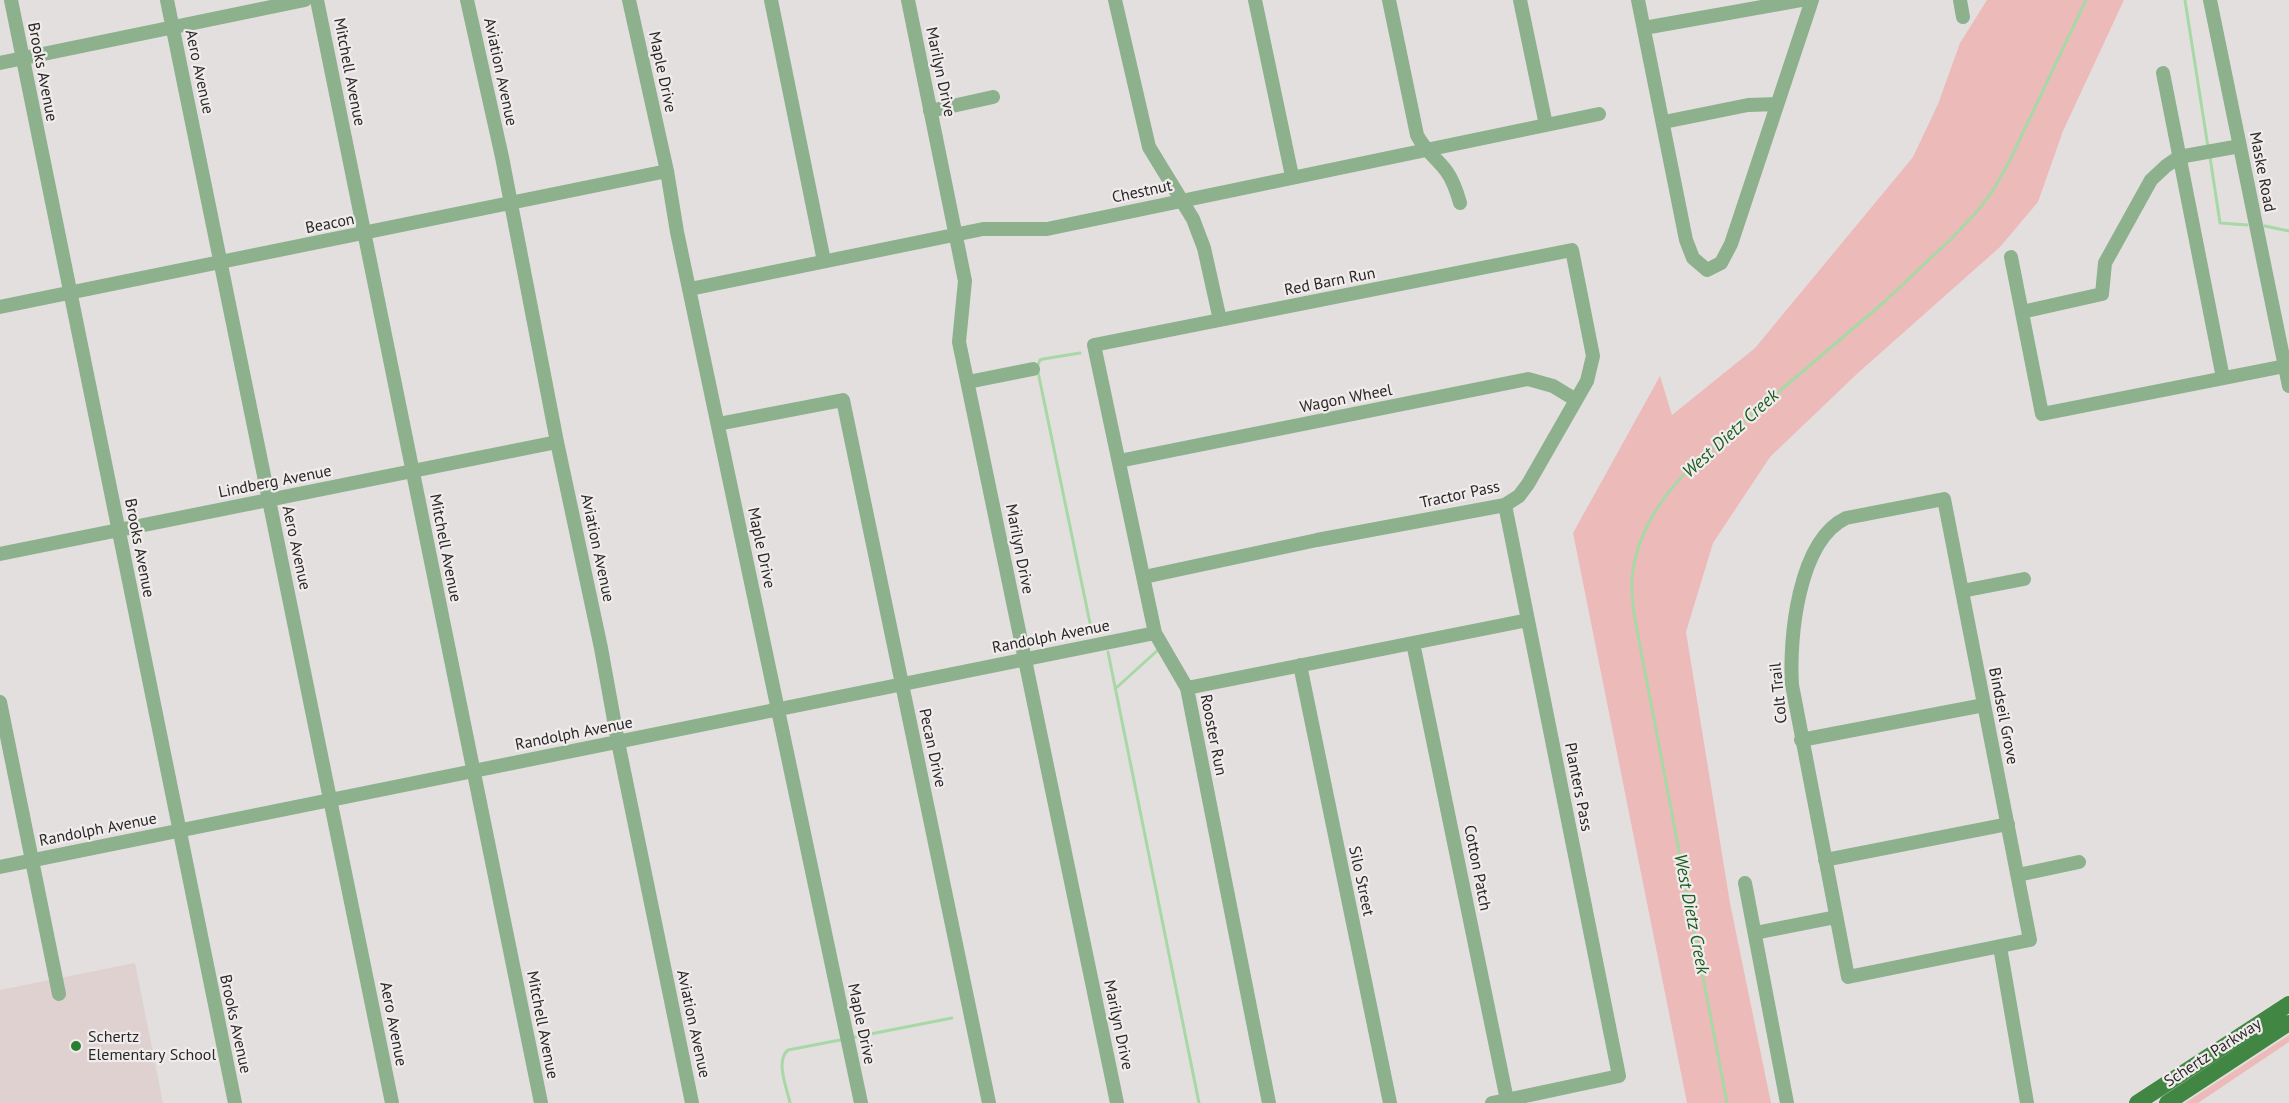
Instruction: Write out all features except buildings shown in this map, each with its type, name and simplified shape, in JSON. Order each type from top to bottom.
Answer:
[{"type":"main road","name":"Schertz Parkway","points":[[2137,1103],[2289,1004]]},
{"type":"main road","name":"Schertz Parkway","points":[[2167,1103],[2289,1023]]},
{"type":"street","name":"Brooks Avenue","points":[[11,0],[235,1103]]},
{"type":"street","name":"Aero Avenue","points":[[167,0],[392,1103]]},
{"type":"street","points":[[0,63],[305,0]]},
{"type":"street","name":"Mitchell Avenue","points":[[317,0],[541,1103]]},
{"type":"street","name":"Aviation Avenue","points":[[467,0],[502,157],[509,204],[692,1103]]},
{"type":"street","name":"Maple Drive","points":[[629,0],[861,1103]]},
{"type":"street","points":[[771,0],[824,261]]},
{"type":"street","name":"Marilyn Drive","points":[[908,0],[965,281],[959,342],[1117,1103]]},
{"type":"street","points":[[1114,0],[1149,147],[1193,219],[1204,248],[1220,321]]},
{"type":"street","points":[[1256,0],[1292,176]]},
{"type":"street","points":[[1389,0],[1417,135],[1447,172],[1455,185],[1460,203]]},
{"type":"street","points":[[1520,0],[1546,125]]},
{"type":"street","points":[[1638,0],[1686,240],[1693,258],[1707,270],[1721,263],[1731,244],[1812,0]]},
{"type":"street","points":[[1644,28],[1801,0]]},
{"type":"street","points":[[1960,0],[1963,17]]},
{"type":"street","name":"Maske Road","points":[[2210,0],[2289,386]]},
{"type":"street","points":[[2163,73],[2223,378]]},
{"type":"street","points":[[930,111],[993,97]]},
{"type":"street","points":[[1664,122],[1748,105],[1777,104]]},
{"type":"street","name":"Chestnut","points":[[690,288],[993,228],[1023,231],[1047,229],[1292,176],[1599,114]]},
{"type":"street","points":[[2022,312],[2102,294],[2105,263],[2151,180],[2179,157],[2240,146]]},
{"type":"street","name":"Beacon","points":[[0,307],[666,171]]},
{"type":"street","name":"Red Barn Run","points":[[1094,345],[1572,250]]},
{"type":"street","name":"Tractor Pass","points":[[1144,577],[1317,540],[1505,505],[1519,496],[1587,381],[1593,356],[1572,250]]},
{"type":"street","points":[[2011,257],[2042,414],[2285,366]]},
{"type":"street","name":"Rooster Run","points":[[1094,345],[1155,633],[1186,688],[1269,1103]]},
{"type":"street","points":[[968,382],[1033,369]]},
{"type":"street","name":"Wagon Wheel","points":[[1119,461],[1528,379],[1553,386],[1576,400]]},
{"type":"street","name":"Pecan Drive","points":[[718,424],[843,400],[989,1103]]},
{"type":"street","name":"Lindberg Avenue","points":[[0,554],[557,442]]},
{"type":"street","name":"Bindseil Grove","points":[[1944,499],[2030,940],[2000,947]]},
{"type":"street","name":"Colt Trail","points":[[1944,499],[1846,518],[1829,528],[1820,540],[1801,587],[1792,635],[1791,685],[1848,977],[2000,947]]},
{"type":"street","name":"Planters Pass","points":[[1505,505],[1619,1076],[1553,1097]]},
{"type":"street","points":[[1962,591],[2024,579]]},
{"type":"street","points":[[1186,688],[1528,620]]},
{"type":"street","name":"Randolph Avenue","points":[[0,867],[1155,633]]},
{"type":"street","name":"Cotton Patch","points":[[1413,643],[1507,1100]]},
{"type":"street","name":"Silo Street","points":[[1300,665],[1390,1103]]},
{"type":"street","points":[[0,702],[59,994]]},
{"type":"street","points":[[1801,740],[1984,705]]},
{"type":"street","points":[[1825,860],[2008,824]]},
{"type":"street","points":[[2018,875],[2079,862]]},
{"type":"street","points":[[1745,883],[1787,1103]]},
{"type":"street","points":[[1755,933],[1836,917]]},
{"type":"street","points":[[2000,947],[2027,1103]]},
{"type":"street","points":[[1492,1103],[1553,1097]]},
{"type":"shaded area","points":[[1987,0],[2124,0],[2063,131],[2038,202],[2000,247],[1858,373],[1770,457],[1713,543],[1686,632],[1730,903],[1771,1103],[1687,1103],[1573,533],[1660,376],[1672,415],[1755,348],[1913,157],[1938,104],[1960,43]]},
{"type":"shaded area","name":"Schertz Elementary School","points":[[135,963],[163,1103],[0,1103],[0,990]]},
{"type":"shaded area","points":[[2289,1035],[2289,1042],[2198,1103],[2185,1103]]},
{"type":"waterway","name":"West Dietz Creek","points":[[1727,1103],[1634,614],[1632,577],[1639,544],[1661,502],[1693,465],[1884,302],[1974,215],[1992,192],[2009,162],[2086,0]]},
{"type":"waterway","points":[[2185,0],[2208,147]]},
{"type":"waterway","points":[[2210,157],[2220,223],[2247,225]]},
{"type":"waterway","points":[[2265,226],[2289,231]]},
{"type":"waterway","points":[[1080,353],[1043,359],[1037,367],[1091,628]]},
{"type":"waterway","points":[[1115,689],[1159,649]]},
{"type":"waterway","points":[[1108,652],[1199,1103]]},
{"type":"waterway","points":[[855,1037],[952,1018]]},
{"type":"waterway","points":[[790,1103],[782,1068],[784,1055],[788,1050],[840,1040]]},
{"type":"place","name":"Schertz Elementary School","points":[[76,1046]]}]
